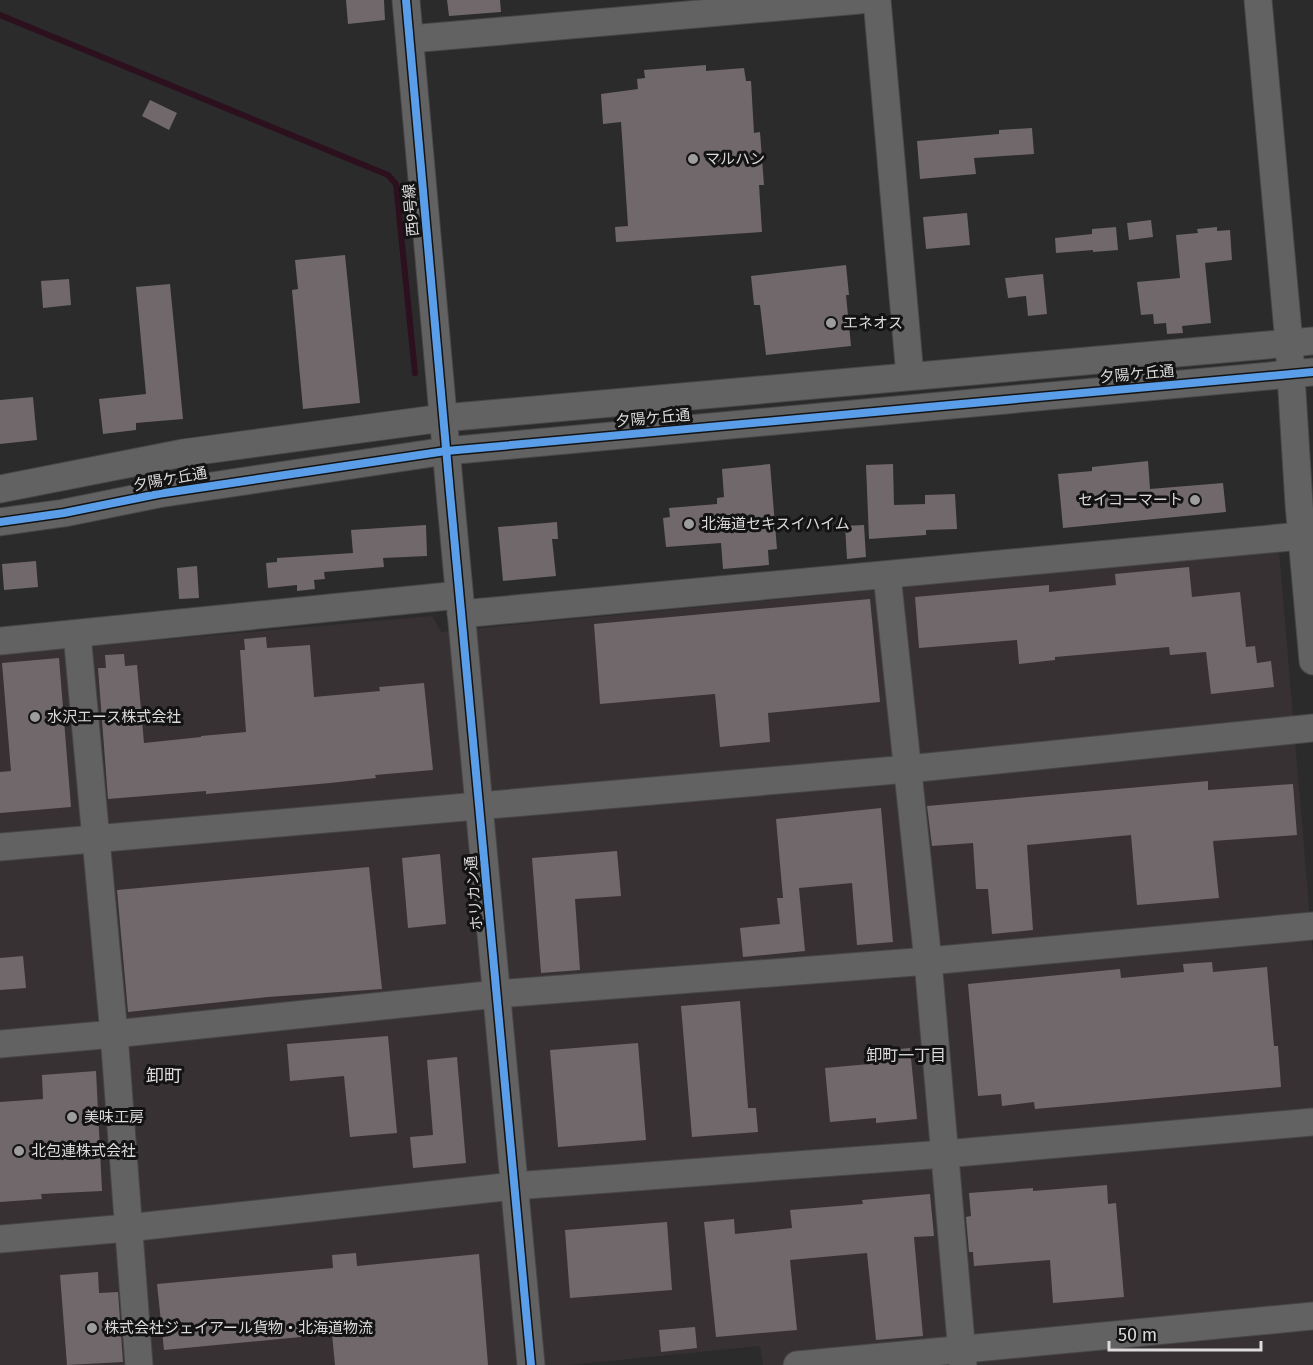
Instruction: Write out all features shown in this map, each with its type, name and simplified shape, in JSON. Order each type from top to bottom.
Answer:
[{"type":"street","name":"西9号線","points":[[406,0],[444,418]]},
{"type":"street","points":[[410,39],[860,0]]},
{"type":"street","points":[[877,0],[910,376]]},
{"type":"street","points":[[1258,0],[1301,342],[1306,504],[1302,536],[1313,654]]},
{"type":"street","name":"夕陽ケ丘通","points":[[0,489],[183,453],[444,418],[1301,342]]},
{"type":"street","name":"夕陽ケ丘通","points":[[0,522],[64,513],[158,494],[446,451],[1302,373]]},
{"type":"street","name":"ホリカン通","points":[[444,418],[531,1365]]},
{"type":"street","points":[[0,641],[460,604],[887,575],[1302,536]]},
{"type":"street","points":[[887,575],[928,961],[963,1357]]},
{"type":"street","points":[[77,634],[114,1034],[139,1365]]},
{"type":"street","points":[[0,847],[908,769],[1313,728]]},
{"type":"street","points":[[0,1044],[497,994],[928,961],[1313,926]]},
{"type":"street","points":[[0,1239],[127,1228],[514,1186],[944,1154],[1313,1122]]},
{"type":"street","points":[[797,1365],[963,1357],[1313,1316]]},
{"type":"shaded area","points":[[1279,551],[1313,954],[1313,1365],[763,1365],[760,1346],[569,1365],[0,1365],[0,654],[432,616],[441,632]]},
{"type":"building","points":[[346,0],[384,0],[385,20],[348,24]]},
{"type":"building","points":[[447,0],[500,0],[501,12],[449,16]]},
{"type":"building","name":"マルハン","points":[[706,65],[706,71],[744,68],[746,81],[751,81],[754,133],[760,132],[764,185],[759,185],[762,232],[616,242],[615,227],[628,226],[621,122],[603,124],[601,94],[638,89],[637,79],[645,78],[644,70]]},
{"type":"building","points":[[150,100],[177,113],[169,130],[142,116]]},
{"type":"building","points":[[1032,128],[1034,154],[974,158],[976,174],[920,179],[917,141],[999,134],[999,130]]},
{"type":"building","points":[[967,213],[970,245],[926,249],[923,217]]},
{"type":"building","points":[[1151,220],[1153,237],[1129,240],[1127,223]]},
{"type":"building","points":[[1116,227],[1118,250],[1056,253],[1055,238],[1092,234],[1092,229]]},
{"type":"building","points":[[1217,227],[1217,231],[1230,230],[1232,260],[1205,263],[1211,323],[1182,326],[1183,333],[1167,334],[1166,323],[1154,324],[1153,314],[1141,315],[1137,282],[1180,278],[1176,235],[1198,233],[1197,229]]},
{"type":"building","points":[[345,255],[360,403],[303,409],[292,290],[298,289],[295,260]]},
{"type":"building","points":[[846,265],[849,295],[846,295],[851,346],[766,355],[760,305],[754,305],[751,276]]},
{"type":"building","points":[[1043,274],[1047,314],[1028,316],[1026,296],[1008,298],[1005,278]]},
{"type":"building","points":[[69,279],[71,305],[43,308],[41,281]]},
{"type":"building","points":[[170,284],[183,419],[136,423],[136,430],[103,434],[99,399],[146,394],[136,287]]},
{"type":"building","points":[[33,397],[37,440],[0,444],[0,400]]},
{"type":"building","points":[[1148,461],[1150,489],[1223,483],[1226,512],[1063,528],[1058,474],[1092,471],[1092,467]]},
{"type":"building","points":[[770,464],[777,549],[768,550],[769,565],[723,569],[721,543],[666,547],[663,518],[670,517],[669,508],[717,504],[717,498],[724,497],[722,469]]},
{"type":"building","points":[[893,464],[894,505],[925,504],[925,495],[955,494],[957,529],[926,530],[926,535],[869,539],[866,465]]},
{"type":"building","points":[[557,522],[558,539],[552,539],[556,576],[503,581],[498,527]]},
{"type":"building","points":[[426,525],[427,556],[383,558],[384,567],[324,572],[325,579],[314,580],[315,589],[297,591],[297,585],[268,588],[266,563],[277,562],[277,558],[353,553],[351,530]]},
{"type":"building","points":[[864,525],[866,557],[847,559],[845,526]]},
{"type":"building","points":[[36,561],[38,587],[4,590],[2,564]]},
{"type":"building","points":[[197,566],[199,598],[179,599],[177,568]]},
{"type":"building","points":[[1189,567],[1192,597],[1240,592],[1246,647],[1255,646],[1257,663],[1271,661],[1274,687],[1211,694],[1206,652],[1170,655],[1169,647],[1055,657],[1055,660],[1019,664],[1017,640],[919,648],[915,597],[1049,585],[1049,592],[1116,585],[1115,574]]},
{"type":"building","points":[[870,599],[880,702],[768,713],[770,742],[720,747],[715,694],[600,704],[594,624]]},
{"type":"building","points":[[266,637],[267,648],[310,645],[314,697],[380,691],[379,687],[424,683],[433,770],[375,775],[376,778],[330,783],[206,794],[206,791],[108,799],[98,668],[106,668],[105,655],[124,654],[125,666],[137,665],[144,743],[246,732],[240,650],[245,650],[244,639]]},
{"type":"building","name":"水沢エース株式会社","points":[[59,658],[71,807],[0,813],[0,772],[11,771],[2,663]]},
{"type":"building","points":[[1208,781],[1208,790],[1293,784],[1297,835],[1213,841],[1219,898],[1137,905],[1131,835],[1027,845],[1033,930],[992,934],[988,889],[976,889],[973,843],[932,846],[927,806]]},
{"type":"building","points":[[881,808],[893,942],[857,945],[852,883],[799,888],[805,951],[743,957],[740,928],[780,924],[777,898],[783,898],[776,819]]},
{"type":"building","points":[[617,851],[621,896],[575,899],[580,970],[541,973],[532,858]]},
{"type":"building","points":[[440,854],[446,924],[408,928],[402,858]]},
{"type":"building","points":[[369,867],[382,989],[268,997],[128,1012],[117,890]]},
{"type":"building","points":[[23,956],[26,988],[0,990],[0,958]]},
{"type":"building","points":[[1212,962],[1213,972],[1267,967],[1274,1046],[1278,1046],[1281,1087],[1035,1109],[1034,1102],[1002,1106],[1001,1094],[978,1096],[968,984],[1120,969],[1121,978],[1184,972],[1183,964]]},
{"type":"building","points":[[740,1001],[748,1108],[756,1108],[758,1132],[692,1137],[681,1006]]},
{"type":"building","points":[[388,1036],[397,1133],[350,1137],[344,1076],[290,1081],[287,1044]]},
{"type":"building","points":[[638,1043],[646,1140],[558,1147],[550,1050]]},
{"type":"building","points":[[910,1048],[917,1119],[876,1123],[876,1118],[830,1122],[825,1068],[869,1064],[868,1052]]},
{"type":"building","points":[[457,1057],[466,1163],[413,1168],[410,1137],[433,1135],[427,1060]]},
{"type":"building","points":[[96,1071],[102,1191],[41,1194],[42,1199],[0,1202],[0,1102],[43,1099],[42,1075]]},
{"type":"building","points":[[1107,1185],[1108,1204],[1116,1203],[1124,1297],[1053,1303],[1050,1260],[974,1266],[973,1252],[969,1252],[966,1217],[971,1216],[969,1193]]},
{"type":"building","points":[[930,1194],[934,1236],[914,1237],[923,1336],[876,1340],[867,1253],[790,1260],[797,1330],[716,1337],[704,1222],[734,1219],[735,1234],[792,1228],[790,1210],[863,1204],[862,1200]]},
{"type":"building","points":[[667,1222],[672,1290],[570,1298],[565,1230]]},
{"type":"building","points":[[356,1253],[357,1266],[479,1254],[488,1365],[335,1365],[332,1334],[164,1350],[157,1284],[333,1268],[332,1255]]},
{"type":"building","name":"株式会社ジェイアール貨物・北海道物流","points":[[98,1272],[99,1293],[118,1292],[123,1362],[67,1365],[60,1275]]},
{"type":"building","points":[[695,1327],[697,1348],[661,1352],[659,1330]]},
{"type":"waterway","points":[[0,15],[388,175],[396,184],[415,373]]},
{"type":"cycle path","points":[[406,0],[531,1365]]},
{"type":"cycle path","points":[[0,522],[64,513],[158,494],[446,451],[1313,372]]},
{"type":"place","name":"マルハン","points":[[693,159]]},
{"type":"place","name":"エネオス","points":[[831,323]]},
{"type":"place","name":"セイコーマート","points":[[1195,500]]},
{"type":"place","name":"北海道セキスイハイム","points":[[689,524]]},
{"type":"place","name":"水沢エース株式会社","points":[[35,717]]},
{"type":"place","name":"美味工房","points":[[72,1117]]},
{"type":"place","name":"北包連株式会社","points":[[19,1151]]},
{"type":"place","name":"株式会社ジェイアール貨物・北海道物流","points":[[92,1328]]},
{"type":"district","name":"卸町一丁目","points":[[906,1055]]},
{"type":"district","name":"卸町","points":[[164,1076]]}]
